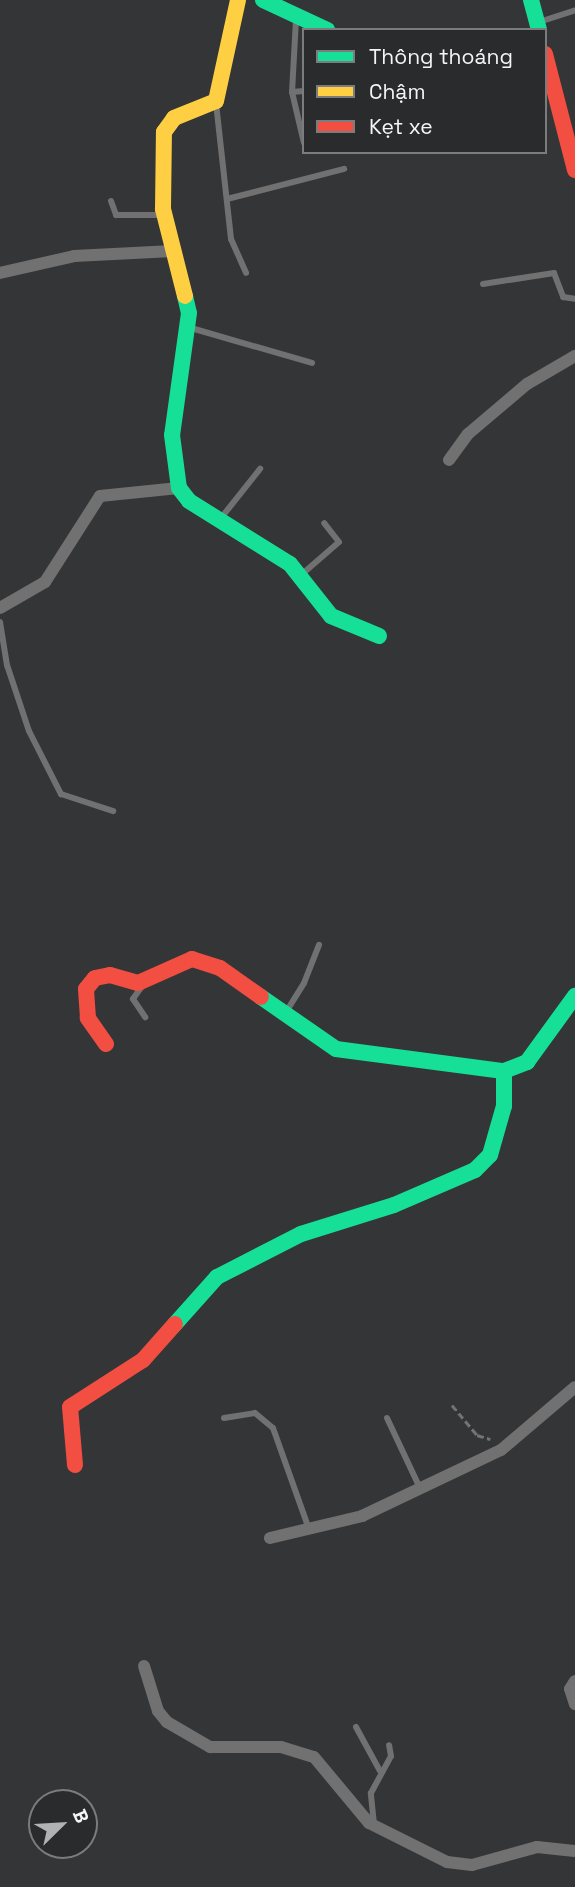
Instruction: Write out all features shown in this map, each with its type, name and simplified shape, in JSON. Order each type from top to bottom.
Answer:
[{"type":"street","points":[[238,0],[216,101],[167,123],[163,215],[187,298],[189,327],[172,435],[179,488],[188,501],[281,557],[301,575],[331,616],[379,636]]},
{"type":"street","points":[[263,0],[322,28]]},
{"type":"street","points":[[531,0],[538,26]]},
{"type":"street","points":[[547,69],[550,92],[575,170]]},
{"type":"street","points":[[0,274],[74,256],[173,251]]},
{"type":"street","points":[[449,460],[468,434],[527,384],[575,356]]},
{"type":"street","points":[[0,608],[45,582],[100,496],[179,488]]},
{"type":"street","points":[[106,1044],[88,1018],[89,985],[102,975],[130,983],[149,978],[178,963],[206,961],[322,1041],[351,1054],[504,1071],[527,1062],[575,996]]},
{"type":"street","points":[[75,1465],[70,1407],[143,1360],[217,1277],[301,1234],[394,1205],[475,1170],[490,1155],[504,1106],[504,1071]]},
{"type":"street","points":[[270,1538],[362,1516],[512,1444],[575,1387]]},
{"type":"street","points":[[144,1667],[158,1711],[167,1722],[210,1748],[281,1747],[314,1757],[374,1826],[459,1866],[523,1849],[575,1851]]},
{"type":"street","points":[[575,1681],[570,1689],[575,1704]]},
{"type":"lane","points":[[538,26],[575,10]]},
{"type":"lane","points":[[296,17],[292,92],[302,134]]},
{"type":"lane","points":[[292,92],[302,91]]},
{"type":"lane","points":[[216,101],[231,239],[246,273]]},
{"type":"lane","points":[[227,199],[344,169]]},
{"type":"lane","points":[[111,201],[116,215],[163,215]]},
{"type":"lane","points":[[483,284],[554,273],[563,297],[575,299]]},
{"type":"lane","points":[[189,327],[312,363]]},
{"type":"lane","points":[[220,520],[260,469]]},
{"type":"lane","points":[[301,575],[339,542],[324,523]]},
{"type":"lane","points":[[0,622],[7,665],[29,731],[61,794],[113,811]]},
{"type":"lane","points":[[285,1014],[304,983],[319,945]]},
{"type":"lane","points":[[145,1017],[133,999],[149,978]]},
{"type":"lane","points":[[224,1418],[255,1413],[273,1428],[309,1529]]},
{"type":"lane","points":[[387,1418],[421,1488]]},
{"type":"lane","points":[[356,1727],[380,1771]]},
{"type":"lane","points":[[374,1826],[371,1793],[380,1771],[391,1756],[388,1745]]},
{"type":"path","points":[[453,1405],[477,1435],[512,1444]]},
{"type":"traffic: fast","points":[[263,0],[323,28]]},
{"type":"traffic: fast","points":[[531,0],[538,28]]},
{"type":"traffic: fast","points":[[185,296],[189,313],[172,435],[179,488],[189,501],[290,564],[331,616],[379,636]]},
{"type":"traffic: fast","points":[[261,997],[336,1049],[504,1071],[527,1062],[575,996]]},
{"type":"traffic: fast","points":[[175,1324],[217,1277],[301,1234],[394,1205],[475,1170],[490,1155],[504,1106],[504,1071]]},
{"type":"traffic: slow","points":[[185,296],[163,209],[164,132],[174,118],[216,101],[238,0]]},
{"type":"traffic: jam","points":[[547,62],[575,170]]},
{"type":"traffic: jam","points":[[106,1044],[88,1018],[86,989],[95,978],[110,975],[138,983],[192,959],[220,968],[261,997]]},
{"type":"traffic: jam","points":[[75,1465],[70,1407],[143,1360],[175,1324]]}]
